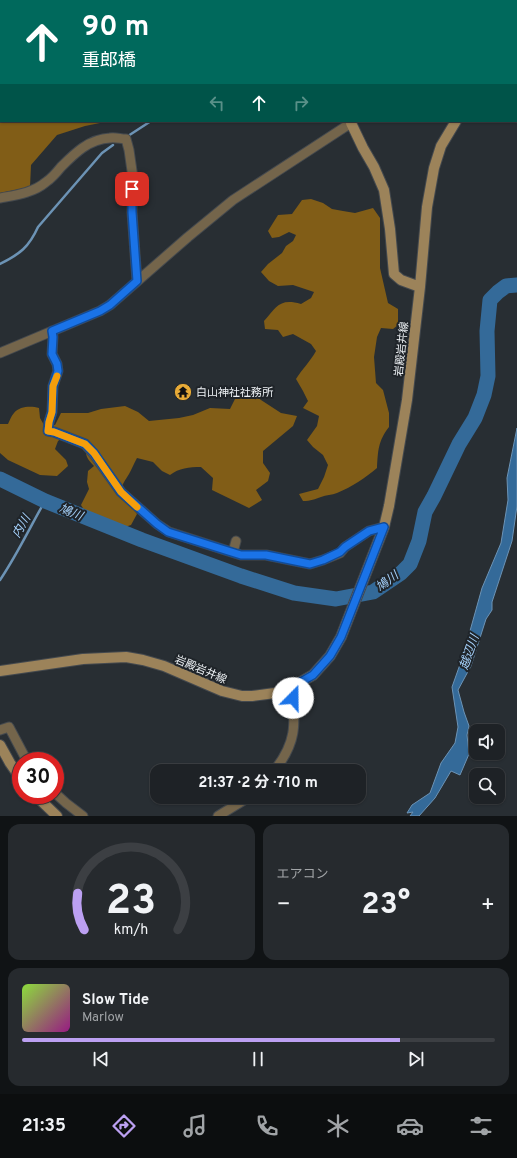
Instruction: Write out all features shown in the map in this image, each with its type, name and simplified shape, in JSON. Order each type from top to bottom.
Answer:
[{"type":"main road","points":[[351,122],[384,190],[390,229],[394,274],[401,280],[420,287]]},
{"type":"main road","name":"岩殿岩井線","points":[[0,671],[83,659],[126,657],[164,666],[222,691],[242,696],[252,696],[275,693],[292,687],[313,675],[330,656],[341,637],[384,527],[389,506],[407,400],[420,287],[427,207],[434,168],[441,146],[455,122]]},
{"type":"main road","points":[[0,745],[12,766]]},
{"type":"main road","points":[[44,804],[57,816]]},
{"type":"street","points":[[0,353],[110,305],[233,200],[351,122]]},
{"type":"street","points":[[0,198],[29,192],[40,187],[47,182],[76,152],[87,144],[110,138],[126,139],[133,178],[132,212],[137,281]]},
{"type":"street","points":[[52,331],[52,354],[57,364],[58,371],[53,386],[52,412],[48,431],[85,444],[94,453],[121,492],[168,532],[241,555],[266,555],[310,564],[340,552],[369,531],[384,527]]},
{"type":"street","points":[[233,552],[236,541]]},
{"type":"street","points":[[280,764],[288,750],[294,730],[295,722],[292,687]]},
{"type":"street","points":[[0,730],[9,727],[22,752]]},
{"type":"street","points":[[64,801],[83,816]]},
{"type":"street","points":[[218,816],[238,804]]},
{"type":"shaded area","points":[[0,122],[100,122],[57,135],[31,165],[30,187],[0,193]]},
{"type":"shaded area","points":[[311,199],[323,203],[332,209],[355,213],[373,208],[380,218],[380,268],[388,303],[398,309],[398,325],[393,329],[381,328],[377,337],[374,357],[376,383],[383,390],[389,413],[389,427],[385,432],[378,451],[377,468],[343,491],[313,500],[303,501],[299,494],[318,489],[328,465],[323,455],[307,440],[317,426],[319,416],[303,408],[308,401],[296,379],[316,351],[311,344],[293,334],[283,337],[278,330],[265,329],[264,321],[279,305],[288,302],[301,304],[311,298],[314,292],[293,285],[278,286],[269,281],[261,272],[268,264],[282,253],[286,246],[293,241],[296,235],[289,232],[279,237],[272,238],[268,231],[278,215],[292,214],[302,200]]},
{"type":"shaded area","points":[[248,389],[261,400],[281,413],[297,416],[293,426],[263,451],[263,463],[270,473],[268,481],[256,490],[262,500],[249,508],[212,490],[213,478],[201,467],[184,468],[170,475],[162,471],[153,462],[137,458],[123,484],[121,496],[128,502],[137,514],[131,525],[122,528],[86,513],[81,505],[89,489],[87,482],[88,471],[94,466],[86,455],[87,442],[67,434],[58,441],[55,449],[66,460],[68,466],[57,476],[40,475],[8,460],[0,453],[0,424],[8,424],[14,413],[22,408],[39,408],[40,418],[44,425],[55,425],[61,413],[88,413],[101,409],[125,406],[138,412],[149,421],[179,418],[193,415],[210,408],[230,409],[239,391]]},
{"type":"water","name":"越辺川","points":[[517,428],[517,506],[512,541],[492,602],[492,610],[486,619],[471,666],[458,690],[469,726],[467,735],[469,754],[460,775],[451,771],[435,798],[419,816],[410,816],[413,812],[407,813],[412,805],[430,793],[441,763],[455,743],[458,727],[452,687],[463,656],[482,588],[501,543],[508,500],[507,478]]},
{"type":"waterway","points":[[128,136],[149,122]]},
{"type":"waterway","points":[[0,264],[13,257],[27,245],[38,227],[102,153],[113,145]]},
{"type":"waterway","name":"鳩川","points":[[0,479],[45,501],[142,540],[241,576],[294,593],[336,599],[373,592],[401,573],[410,564],[419,541],[425,512],[459,444],[475,418],[484,395],[488,376],[487,331],[490,300],[506,286],[517,285]]},
{"type":"waterway","name":"内川","points":[[0,580],[18,551],[45,501]]},
{"type":"slow traffic","points":[[57,376],[53,386],[52,412],[48,431],[85,444],[94,453],[121,492],[137,507]]},
{"type":"place","name":"白山神社社務所","points":[[183,392]]},
{"type":"route","points":[[132,189],[132,212],[137,281],[110,305],[100,311],[52,331],[52,354],[57,364],[58,371],[53,386],[52,412],[48,431],[85,444],[94,453],[121,492],[168,532],[241,555],[266,555],[310,564],[340,552],[369,531],[384,527],[341,637],[330,656],[313,675],[292,687],[293,698]]}]
